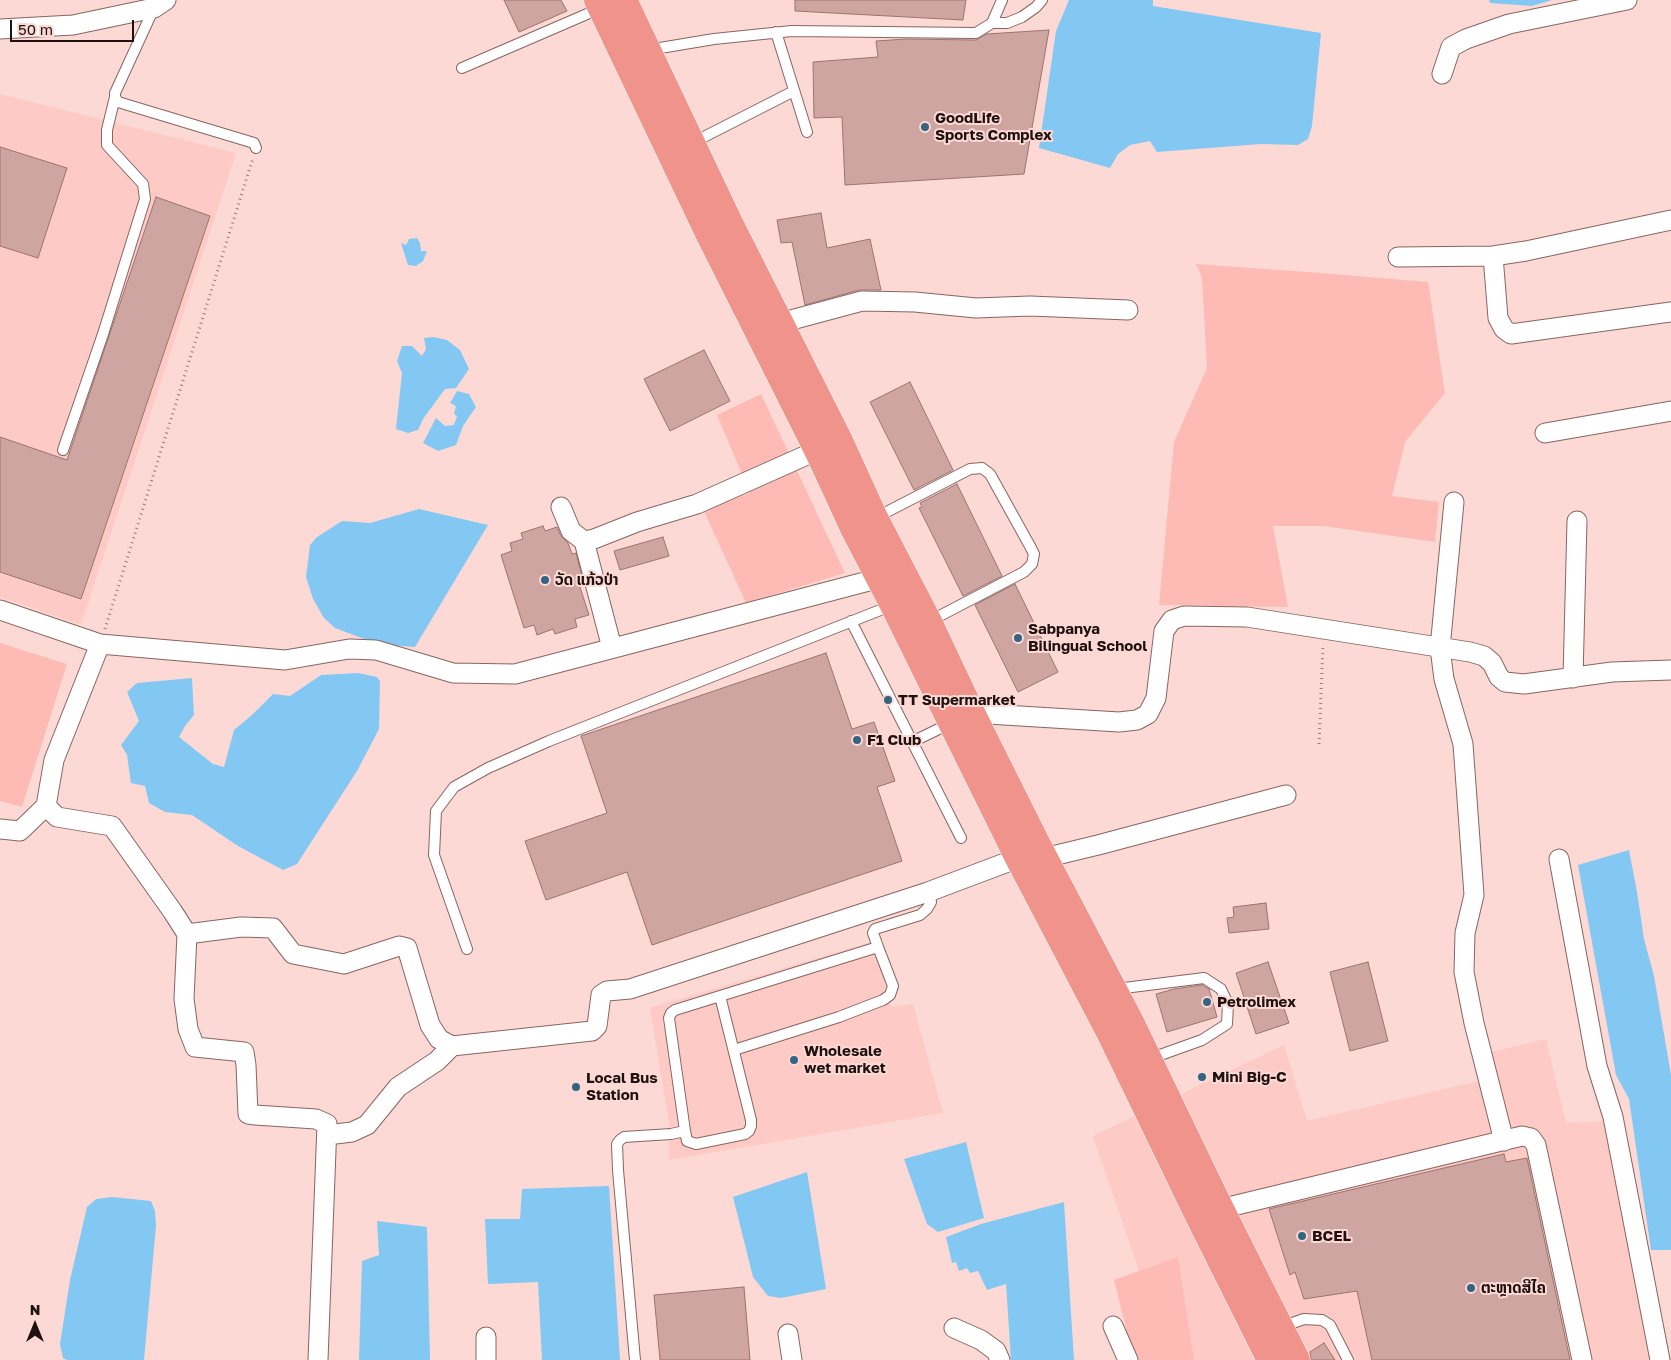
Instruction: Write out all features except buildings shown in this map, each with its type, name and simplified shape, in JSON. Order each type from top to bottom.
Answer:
[{"type":"highway","points":[[607,3],[647,50],[874,518],[928,622],[961,718]]},
{"type":"highway","points":[[607,3],[710,232],[818,450],[854,528],[894,605],[961,718],[1034,855],[1112,989],[1296,1360]]},
{"type":"highway","points":[[1034,855],[1110,1032],[1271,1360]]},
{"type":"street","points":[[1442,74],[1451,47],[1466,39],[1509,24],[1628,0]]},
{"type":"street","points":[[0,29],[73,25],[160,4]]},
{"type":"street","points":[[1398,257],[1493,256],[1526,251],[1671,220]]},
{"type":"street","points":[[1493,256],[1498,318],[1504,329],[1511,334],[1671,312]]},
{"type":"street","points":[[780,323],[862,301],[915,302],[976,308],[1030,306],[1128,310]]},
{"type":"street","points":[[1545,433],[1671,411]]},
{"type":"street","points":[[584,541],[637,522],[697,504],[818,450]]},
{"type":"street","points":[[1454,502],[1440,648],[1444,680],[1463,744],[1464,754],[1474,895],[1465,933],[1464,972],[1474,1022],[1504,1141]]},
{"type":"street","points":[[561,507],[571,531],[584,541],[612,648]]},
{"type":"street","points":[[1573,678],[1577,520]]},
{"type":"street","points":[[0,610],[100,644],[285,660],[349,649],[376,650],[453,673],[515,674],[880,578]]},
{"type":"street","points":[[961,718],[1119,722],[1137,720],[1148,714],[1156,698],[1164,632],[1172,620],[1184,616],[1247,617],[1470,652],[1484,656],[1492,663],[1499,677],[1505,682],[1524,684],[1612,672],[1671,670]]},
{"type":"street","points":[[0,829],[20,831],[46,806],[54,760],[100,644]]},
{"type":"street","points":[[187,934],[241,928],[273,928],[293,954],[344,964],[399,946],[407,948],[430,1025],[439,1039],[452,1046],[592,1031],[597,1026],[602,995],[607,991],[630,989],[928,892],[1034,855],[1098,845],[1286,795]]},
{"type":"street","points":[[46,806],[57,817],[112,826],[187,934],[184,999],[188,1029],[196,1048],[244,1052],[248,1114],[316,1119],[327,1124],[318,1360]]},
{"type":"street","points":[[1559,859],[1597,1066],[1613,1117],[1660,1360]]},
{"type":"street","points":[[327,1135],[352,1132],[367,1125],[398,1087],[437,1062],[452,1046]]},
{"type":"street","points":[[1220,1209],[1522,1136],[1531,1138],[1536,1145],[1582,1360]]},
{"type":"street","points":[[1113,1326],[1128,1360]]},
{"type":"street","points":[[954,1328],[981,1340],[996,1351],[1000,1360]]},
{"type":"street","points":[[788,1334],[792,1360]]},
{"type":"street","points":[[486,1337],[486,1360]]},
{"type":"lane","points":[[992,23],[1002,0]]},
{"type":"lane","points":[[647,50],[714,39],[792,31],[976,33],[992,23],[1007,23],[1022,17],[1042,0]]},
{"type":"lane","points":[[462,68],[607,3]]},
{"type":"lane","points":[[63,450],[104,334],[145,198],[142,184],[107,145],[107,130],[115,93],[160,4]]},
{"type":"lane","points":[[776,32],[807,132]]},
{"type":"lane","points":[[691,144],[794,91]]},
{"type":"lane","points":[[115,97],[118,102],[254,143],[256,148]]},
{"type":"lane","points":[[874,518],[970,469],[982,468],[990,474],[1031,548],[1034,554],[1032,564],[1024,572],[928,622]]},
{"type":"lane","points":[[468,948],[434,855],[436,811],[454,787],[488,768],[549,741],[851,620],[894,605]]},
{"type":"lane","points":[[851,620],[961,838]]},
{"type":"lane","points":[[912,742],[961,718]]},
{"type":"lane","points":[[734,1050],[839,1016],[878,1002],[890,995],[893,986],[873,934],[875,929],[920,915],[931,902],[928,892]]},
{"type":"lane","points":[[720,996],[751,1120],[749,1131],[745,1134],[696,1144],[687,1141],[685,1131],[669,1018],[671,1013],[675,1010],[720,996],[878,947]]},
{"type":"lane","points":[[1112,989],[1204,978],[1221,989],[1228,1004],[1227,1024],[1202,1040],[1148,1059]]},
{"type":"lane","points":[[635,1360],[617,1144],[624,1137],[671,1134],[685,1131]]},
{"type":"lane","points":[[1280,1327],[1304,1319],[1322,1320],[1330,1325],[1348,1360]]},
{"type":"path","points":[[100,644],[256,148]]},
{"type":"path","points":[[1319,744],[1323,628]]},
{"type":"shaded area","points":[[0,94],[236,153],[81,625],[0,597]]},
{"type":"shaded area","points":[[1196,264],[1428,282],[1445,393],[1405,442],[1392,496],[1439,502],[1435,542],[1323,526],[1273,526],[1288,607],[1159,605],[1174,442],[1207,368],[1202,278]]},
{"type":"shaded area","points":[[761,394],[845,573],[746,603],[703,509],[750,493],[717,415]]},
{"type":"shaded area","points":[[0,643],[67,664],[22,807],[0,801]]},
{"type":"shaded area","name":"Wholesale wet market","points":[[875,941],[891,1007],[913,1004],[943,1113],[669,1160],[669,1123],[650,1008]]},
{"type":"shaded area","points":[[1546,1039],[1566,1123],[1608,1121],[1659,1360],[1194,1360],[1178,1257],[1139,1271],[1093,1136],[1284,1045],[1307,1121],[1479,1081],[1474,1056]]},
{"type":"shaded area","points":[[1178,1257],[1194,1360],[1134,1360],[1114,1280]]},
{"type":"water","points":[[1069,0],[1153,0],[1153,6],[1321,33],[1312,126],[1308,139],[1298,145],[1261,144],[1157,152],[1150,141],[1130,145],[1118,154],[1110,168],[1039,148],[1056,31]]},
{"type":"water","points":[[1489,0],[1552,0],[1532,6],[1490,3]]},
{"type":"water","points":[[417,238],[421,251],[427,251],[423,261],[416,266],[408,265],[401,243],[406,245],[409,239]]},
{"type":"water","points":[[433,337],[447,340],[460,350],[469,369],[456,388],[445,389],[423,419],[418,430],[408,433],[396,429],[402,373],[397,361],[402,346],[412,346],[422,356],[426,349],[424,338]]},
{"type":"water","points":[[457,391],[469,394],[476,407],[463,426],[456,445],[438,451],[423,443],[436,418],[445,426],[454,425],[457,416],[454,414],[456,406],[450,403]]},
{"type":"water","points":[[419,509],[488,525],[415,647],[372,642],[335,628],[324,618],[313,599],[306,577],[310,545],[317,537],[342,521],[370,523]]},
{"type":"water","points":[[358,673],[377,677],[380,681],[379,729],[357,771],[297,864],[283,870],[238,846],[192,815],[165,812],[149,803],[145,786],[131,783],[127,755],[121,745],[139,721],[127,692],[137,683],[192,678],[194,715],[179,737],[213,764],[224,767],[234,730],[273,694],[290,696],[321,675]]},
{"type":"water","points":[[1629,850],[1644,939],[1654,976],[1671,1075],[1671,1250],[1651,1250],[1629,1099],[1616,1075],[1578,865]]},
{"type":"water","points":[[966,1142],[984,1218],[938,1232],[927,1224],[904,1159]]},
{"type":"water","points":[[807,1172],[826,1289],[781,1298],[768,1296],[753,1277],[733,1197]]},
{"type":"water","points":[[609,1186],[620,1360],[542,1360],[538,1282],[488,1284],[485,1219],[520,1219],[522,1189]]},
{"type":"water","points":[[112,1197],[151,1201],[155,1211],[156,1225],[144,1360],[67,1360],[63,1358],[60,1344],[70,1280],[87,1207],[96,1199]]},
{"type":"water","points":[[1064,1202],[1074,1360],[1011,1360],[1006,1284],[987,1290],[978,1271],[970,1273],[967,1268],[959,1271],[956,1262],[952,1263],[946,1237],[981,1224]]},
{"type":"water","points":[[377,1221],[427,1227],[430,1360],[359,1360],[362,1261],[379,1255]]},
{"type":"place","name":"GoodLife Sports Complex","points":[[925,127]]},
{"type":"place","name":"ວັດ ແກ້ວປ່າ","points":[[545,580]]},
{"type":"place","name":"Sabpanya Bilingual School","points":[[1018,638]]},
{"type":"place","name":"TT Supermarket","points":[[888,700]]},
{"type":"place","name":"F1 Club","points":[[857,740]]},
{"type":"place","name":"Petrolimex","points":[[1207,1002]]},
{"type":"place","name":"Wholesale wet market","points":[[794,1060]]},
{"type":"place","name":"Mini Big-C","points":[[1202,1077]]},
{"type":"place","name":"Local Bus Station","points":[[576,1087]]},
{"type":"place","name":"BCEL","points":[[1302,1236]]},
{"type":"place","name":"ຕະຫຼາດສີໄຄ","points":[[1471,1288]]}]
